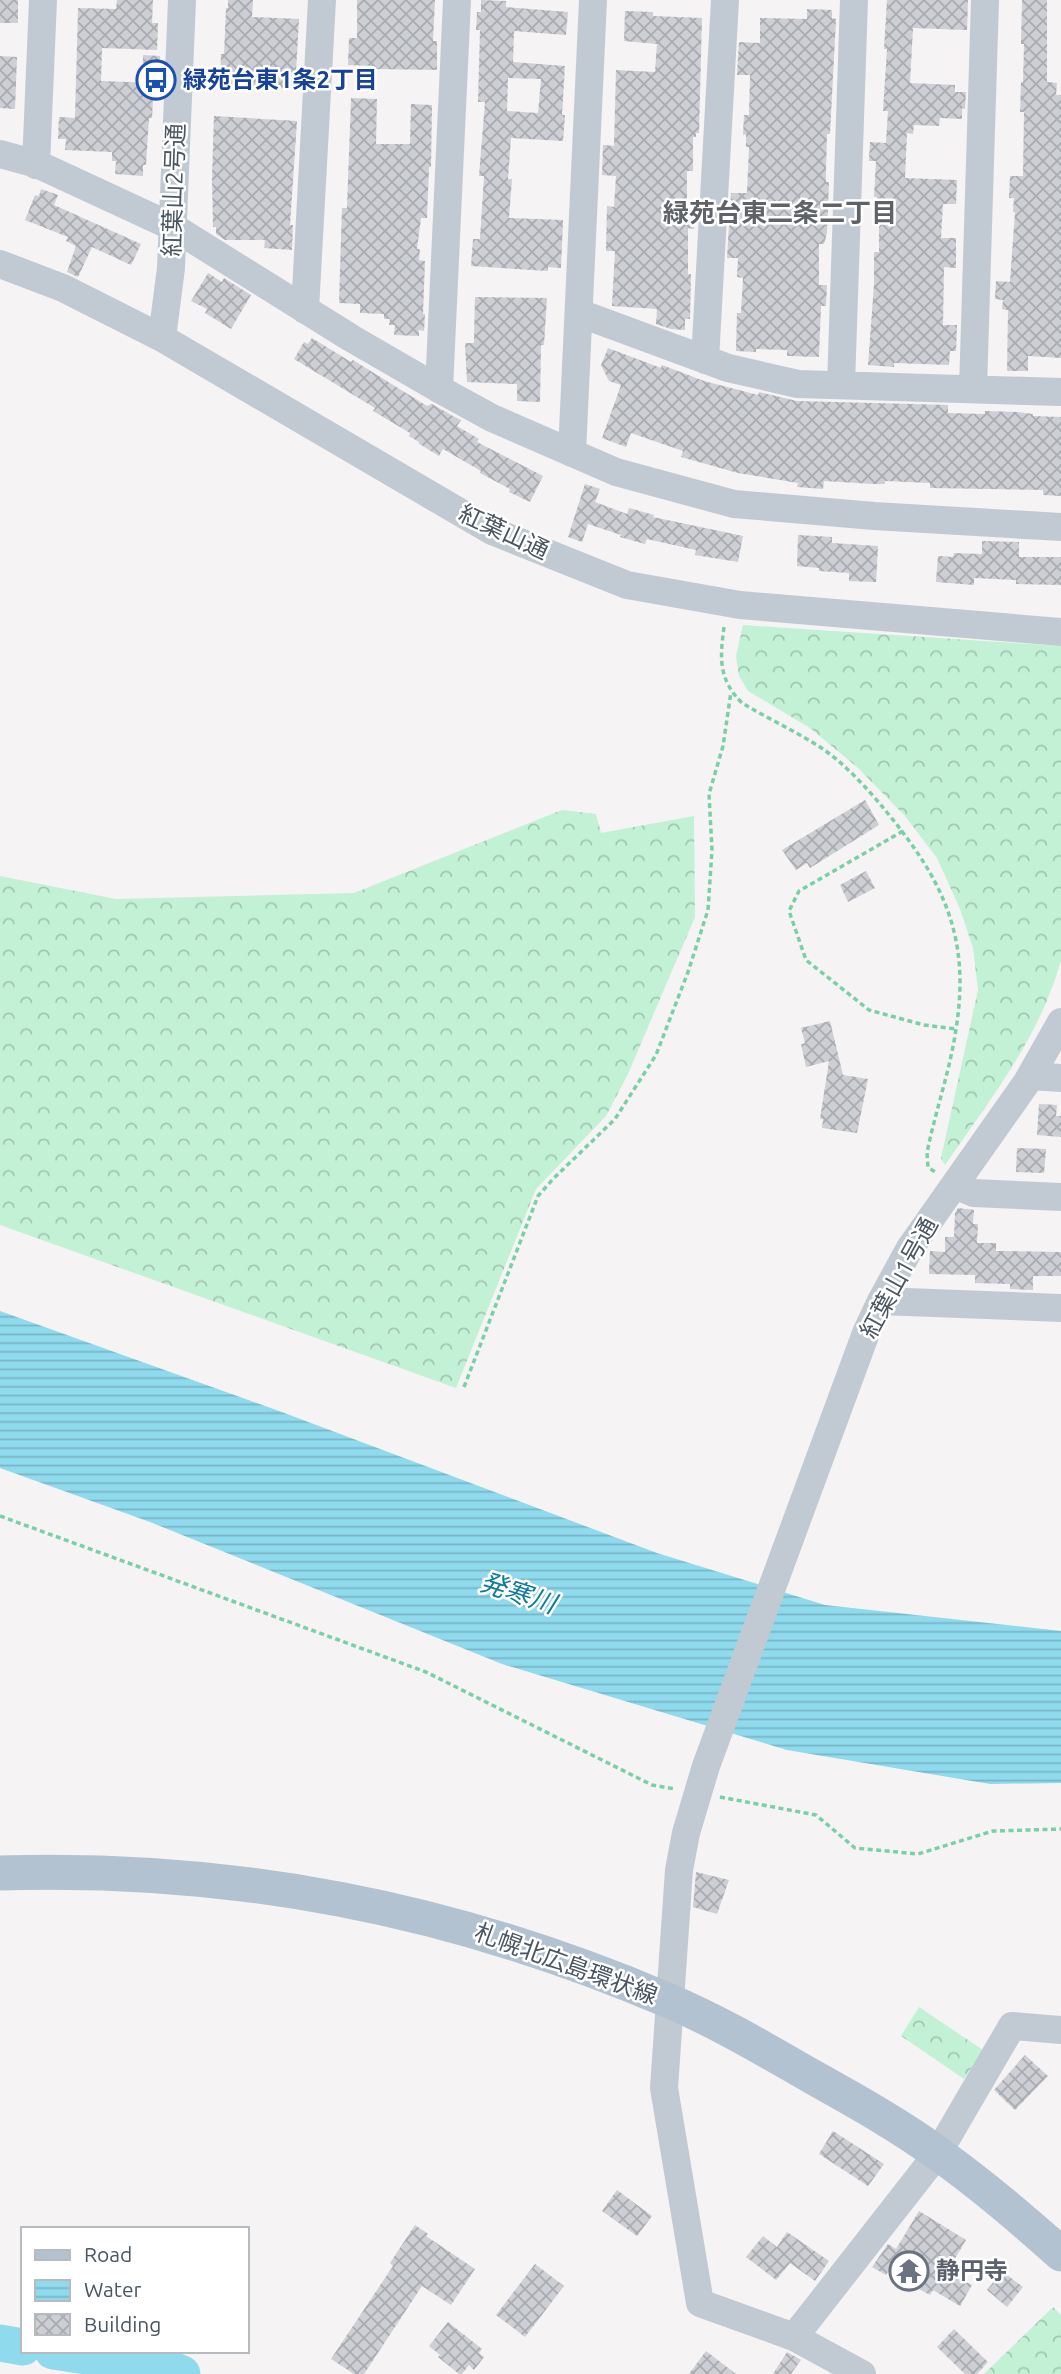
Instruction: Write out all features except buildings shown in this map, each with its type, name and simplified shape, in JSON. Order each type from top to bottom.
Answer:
[{"type":"main road","name":"札幌北広島環状線","points":[[0,1873],[114,1872],[200,1878],[301,1891],[379,1906],[465,1928],[552,1955],[670,2001],[761,2047],[849,2097],[938,2153],[1016,2214],[1061,2254]]},
{"type":"street","points":[[37,165],[43,0]]},
{"type":"street","name":"紅葉山2号通","points":[[162,338],[171,268],[182,0]]},
{"type":"street","points":[[306,310],[322,0]]},
{"type":"street","points":[[439,389],[457,0]]},
{"type":"street","points":[[572,453],[593,0]]},
{"type":"street","points":[[705,360],[725,0]]},
{"type":"street","points":[[841,385],[853,0]]},
{"type":"street","points":[[973,389],[985,0]]},
{"type":"street","points":[[0,154],[37,165],[173,227],[439,389],[492,418],[616,472],[734,504],[874,516],[1061,527]]},
{"type":"street","name":"紅葉山通","points":[[0,264],[64,288],[162,338],[492,531],[627,585],[727,603],[1061,632]]},
{"type":"street","points":[[579,313],[728,368],[798,384],[1061,392]]},
{"type":"street","name":"紅葉山1号通","points":[[794,2337],[700,2303],[664,2088],[679,1870],[706,1766],[852,1370],[881,1301],[946,1180],[1031,1076],[1061,1022]]},
{"type":"street","points":[[1031,1076],[1061,1078]]},
{"type":"street","points":[[946,1180],[974,1193],[1061,1197]]},
{"type":"street","points":[[881,1301],[1061,1308]]},
{"type":"street","points":[[862,2374],[794,2337],[938,2153],[1012,2026],[1061,2030]]},
{"type":"path","points":[[727,603],[720,666],[731,692],[742,703],[822,748],[877,799],[922,857],[942,892],[953,922],[961,972],[956,1030],[927,1153],[928,1167],[946,1180]]},
{"type":"path","points":[[464,1387],[538,1196],[615,1119],[656,1055],[708,909],[712,850],[709,794],[723,746],[731,692]]},
{"type":"path","points":[[903,831],[799,891],[789,911],[806,960],[869,1010],[924,1025],[956,1030]]},
{"type":"path","points":[[0,1516],[426,1672],[652,1785],[816,1815],[855,1848],[918,1854],[993,1831],[1061,1829]]},
{"type":"green space","points":[[743,625],[1061,646],[1061,960],[1052,988],[1027,1042],[945,1165],[941,1158],[978,990],[973,948],[960,909],[937,858],[905,816],[857,767],[810,728],[748,691],[739,676],[736,656]]},
{"type":"green space","points":[[562,810],[596,814],[601,833],[694,816],[695,917],[628,1074],[606,1116],[536,1189],[456,1388],[0,1225],[0,876],[116,899],[354,893]]},
{"type":"green space","points":[[919,2007],[983,2050],[964,2079],[901,2036]]},
{"type":"green space","points":[[1053,2307],[1061,2315],[1061,2374],[984,2374]]},
{"type":"water","name":"発寒川","points":[[0,1311],[279,1411],[657,1553],[825,1605],[1061,1631],[1061,1783],[990,1784],[787,1750],[502,1664],[150,1522],[0,1468]]},
{"type":"waterway","points":[[0,2343],[21,2347]]},
{"type":"waterway","points":[[66,2353],[167,2368],[182,2374]]},
{"type":"place","name":"緑苑台東1条2丁目","points":[[156,80]]},
{"type":"place","name":"静円寺","points":[[909,2271]]},
{"type":"district","name":"緑苑台東二条二丁目","points":[[780,213]]}]
